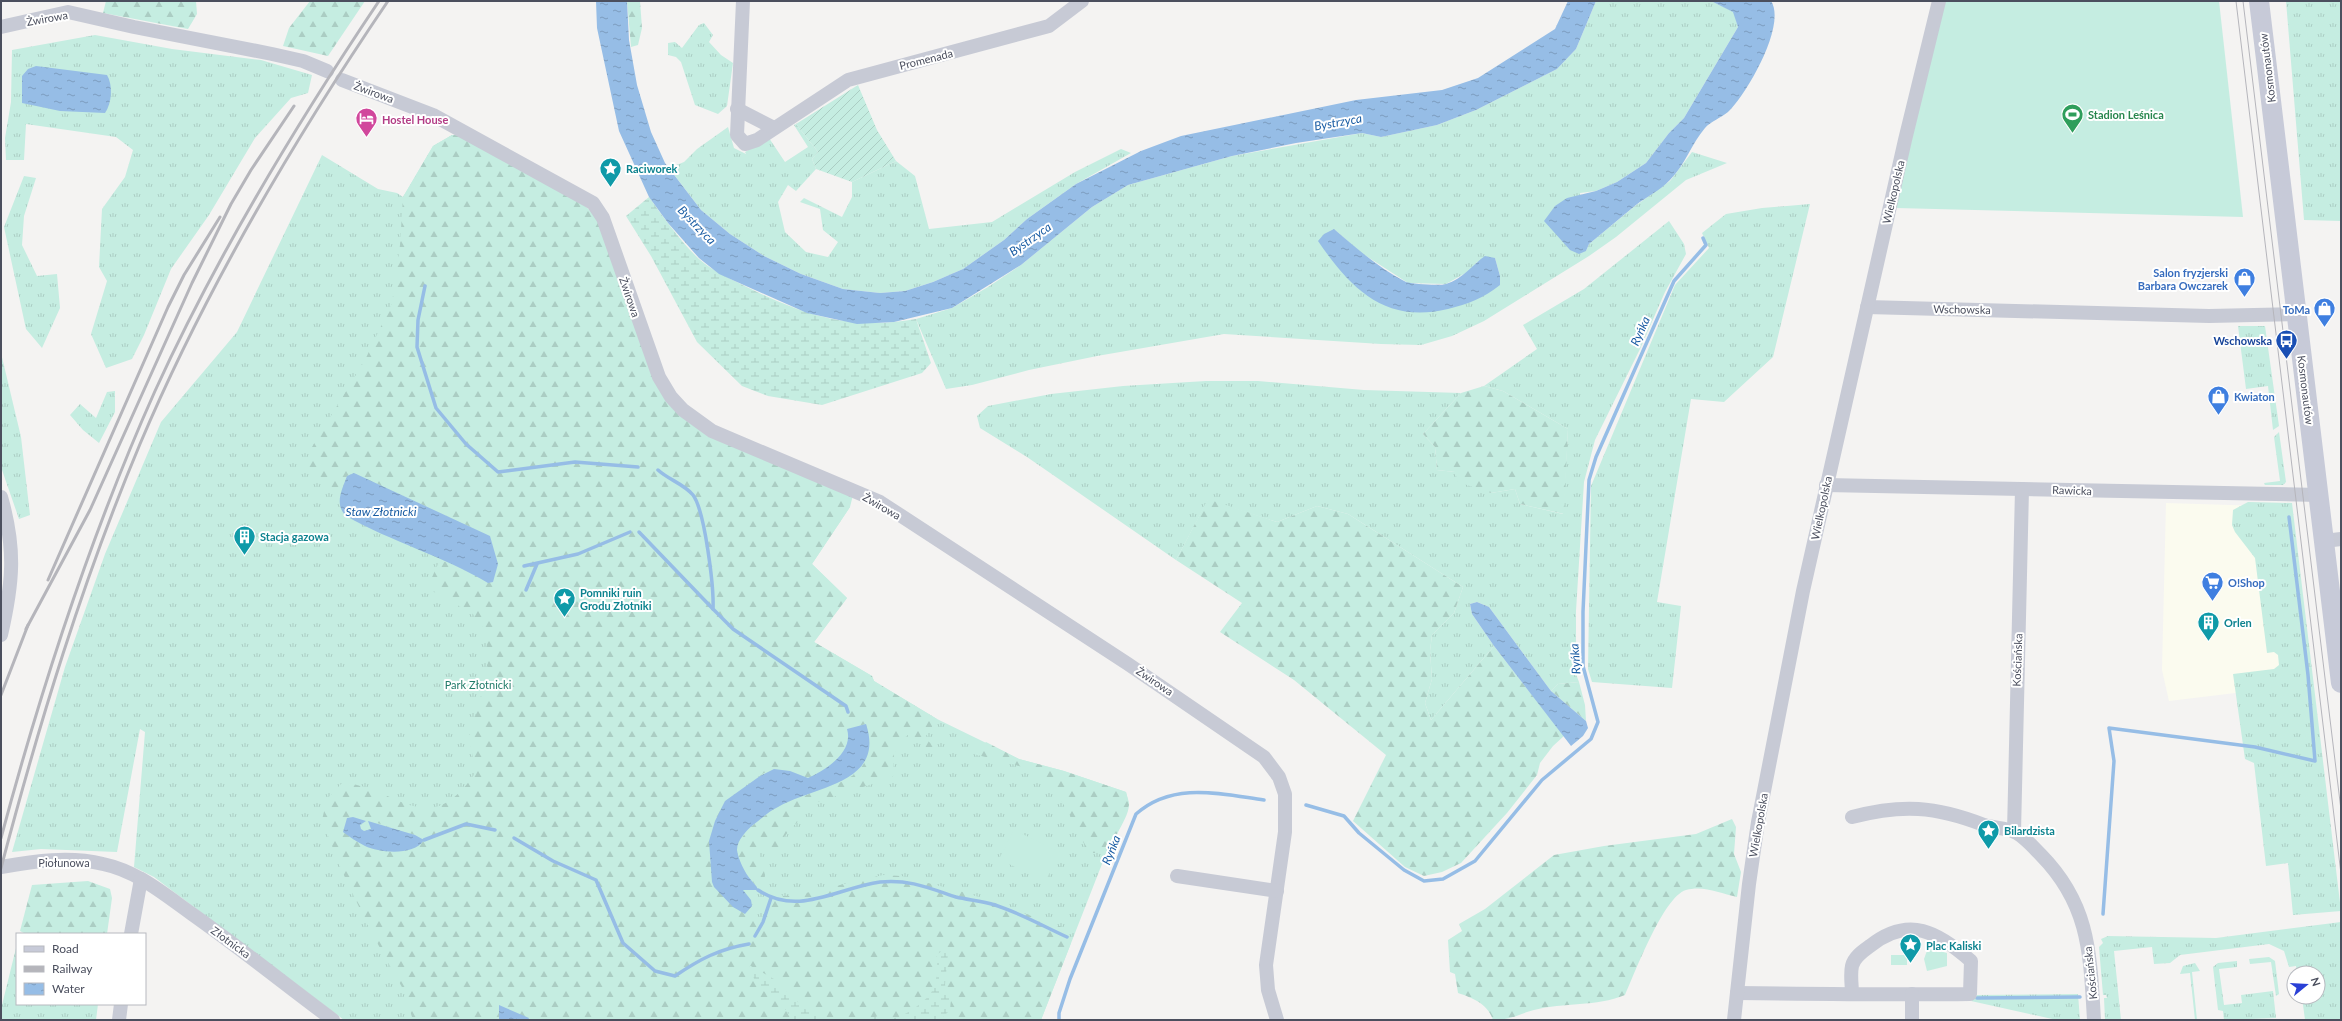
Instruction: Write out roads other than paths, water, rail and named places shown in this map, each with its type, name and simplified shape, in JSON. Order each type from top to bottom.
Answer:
[{"type":"main road","name":"Kosmonautów","points":[[2259,1],[2319,495],[2332,540],[2341,683]]},
{"type":"street","points":[[743,1],[737,108],[774,128]]},
{"type":"street","name":"Promenada","points":[[737,108],[737,134],[745,144],[753,142],[848,80],[1049,26],[1082,1]]},
{"type":"street","name":"Wielkopolska","points":[[1734,1020],[1758,822],[1826,485],[1939,1]]},
{"type":"street","name":"Żwirowa","points":[[1,27],[68,12],[134,27],[278,55],[303,61],[327,70]]},
{"type":"street","name":"Żwirowa","points":[[342,80],[433,115],[593,204],[603,218],[659,377],[673,400],[706,427],[880,502],[1128,664],[1264,757],[1280,777],[1285,794],[1285,832],[1266,965],[1268,990],[1275,1020]]},
{"type":"street","name":"Wschowska","points":[[1867,307],[2209,316],[2282,316],[2296,314]]},
{"type":"street","name":"Rawicka","points":[[1826,485],[2319,495]]},
{"type":"street","name":"Kościańska","points":[[2022,489],[2014,832],[2052,867],[2077,908],[2086,935],[2094,1020]]},
{"type":"street","points":[[1,497],[12,545],[12,576],[10,597],[1,635]]},
{"type":"street","points":[[1852,817],[1900,807],[1922,808],[1955,814],[1992,828],[2014,832]]},
{"type":"street","name":"Piołunowa","points":[[1,867],[29,862],[62,860],[88,861],[126,870]]},
{"type":"street","name":"Złotnicka","points":[[126,870],[260,964],[333,1020]]},
{"type":"street","points":[[1177,876],[1277,891]]},
{"type":"street","points":[[131,933],[140,879]]},
{"type":"street","points":[[1737,993],[1852,994],[1970,994],[1971,961],[1937,935],[1917,929],[1893,932],[1887,934],[1859,954],[1852,965],[1852,994]]},
{"type":"street","points":[[1912,994],[1912,1020]]},
{"type":"street","points":[[119,1020],[121,1005]]},
{"type":"water","name":"Bystrzyca","points":[[596,1],[627,1],[629,40],[637,85],[651,132],[665,163],[701,210],[730,234],[764,256],[801,274],[843,289],[880,293],[905,291],[933,282],[963,269],[1004,240],[1027,219],[1076,184],[1141,151],[1181,136],[1356,100],[1442,90],[1478,78],[1555,29],[1568,1],[1596,1],[1576,49],[1557,69],[1476,110],[1437,125],[1381,137],[1362,133],[1296,143],[1232,156],[1128,185],[1092,207],[1021,265],[952,308],[894,322],[857,324],[807,313],[719,274],[699,258],[668,223],[649,197],[619,131],[597,28]]},
{"type":"water","points":[[1711,1],[1771,1],[1774,12],[1774,26],[1769,42],[1754,76],[1745,91],[1728,112],[1710,123],[1700,134],[1680,168],[1666,184],[1636,205],[1589,244],[1586,251],[1579,254],[1570,250],[1544,221],[1555,206],[1567,198],[1596,191],[1617,182],[1646,163],[1669,133],[1684,118],[1738,27],[1733,12]]},
{"type":"water","points":[[36,66],[107,75],[111,94],[105,113],[60,111],[22,103],[22,76],[28,69]]},
{"type":"water","points":[[1334,229],[1378,265],[1406,282],[1438,285],[1446,284],[1457,279],[1485,256],[1495,258],[1500,276],[1500,285],[1488,294],[1476,300],[1448,309],[1426,312],[1406,311],[1388,307],[1372,299],[1357,288],[1343,274],[1318,241],[1324,234]]},
{"type":"water","name":"Staw Złotnicki","points":[[354,473],[490,536],[498,564],[493,582],[488,583],[471,573],[381,534],[346,516],[340,507],[340,497],[347,476]]},
{"type":"water","points":[[1477,602],[1489,607],[1551,691],[1586,721],[1588,728],[1583,736],[1571,746],[1494,646],[1472,614],[1470,604]]},
{"type":"water","points":[[866,724],[869,744],[866,759],[856,771],[843,780],[793,800],[768,813],[753,825],[743,836],[737,846],[740,862],[758,890],[743,890],[751,900],[752,906],[745,914],[733,907],[714,887],[712,882],[709,841],[715,821],[725,801],[760,776],[774,769],[790,771],[808,778],[815,775],[830,765],[842,753],[848,737],[847,729]]},
{"type":"water","points":[[353,817],[366,821],[360,825],[361,829],[364,831],[371,829],[368,821],[415,835],[424,840],[413,849],[405,851],[396,852],[371,848],[359,843],[343,832],[347,818]]},
{"type":"water","points":[[499,1005],[529,1018],[528,1020],[499,1020]]},
{"type":"waterway","name":"Ryńka","points":[[1306,805],[1344,816],[1359,833],[1404,870],[1424,881],[1443,879],[1475,861],[1542,780],[1591,739],[1598,722],[1583,666],[1583,612],[1589,480],[1596,457],[1674,281],[1706,245],[1703,238]]},
{"type":"waterway","points":[[425,286],[418,320],[417,347],[436,408],[466,444],[498,472],[575,462],[638,467]]},
{"type":"waterway","points":[[658,470],[689,491],[693,495],[697,504],[708,550],[713,609],[733,629],[846,706],[848,712]]},
{"type":"waterway","points":[[2103,914],[2114,761],[2109,728],[2255,747],[2315,761],[2308,675],[2289,517]]},
{"type":"waterway","points":[[524,566],[578,554],[630,532]]},
{"type":"waterway","points":[[639,532],[713,609]]},
{"type":"waterway","points":[[526,590],[537,564]]},
{"type":"waterway","name":"Ryńka","points":[[1059,1020],[1059,1013],[1070,979],[1136,814],[1150,804],[1166,797],[1181,793],[1214,793],[1264,800]]},
{"type":"waterway","points":[[424,840],[466,824],[495,830]]},
{"type":"waterway","points":[[514,838],[553,861],[596,880],[623,943],[655,971],[675,976],[719,952],[749,944]]},
{"type":"waterway","points":[[758,890],[773,898],[788,901],[803,901],[880,882],[890,881],[910,883],[956,897],[985,902],[1004,908],[1067,937]]},
{"type":"waterway","points":[[755,936],[763,922],[771,898]]},
{"type":"waterway","points":[[1977,998],[2080,997]]},
{"type":"tram line","points":[[2236,1],[2341,874]]},
{"type":"tram line","points":[[2243,1],[2341,810]]},
{"type":"railway","points":[[1,838],[33,724],[69,612],[109,500],[155,391],[204,290],[259,192],[317,96],[379,1]]},
{"type":"railway","points":[[1,868],[46,707],[63,654],[99,548],[140,444],[193,329],[253,216],[318,107],[388,1]]},
{"type":"railway","points":[[26,629],[90,510],[192,283],[231,204],[251,170],[294,106]]},
{"type":"railway","points":[[48,580],[168,307],[184,275],[220,217]]},
{"type":"railway","points":[[1,695],[28,625]]},
{"type":"place","name":"Stadion Leśnica","points":[[2073,134]]},
{"type":"place","name":"Hostel House","points":[[366,138]]},
{"type":"place","name":"Raciworek","points":[[611,188]]},
{"type":"place","name":"Salon fryzjerski Barbara Owczarek","points":[[2244,298]]},
{"type":"place","name":"ToMa","points":[[2325,328]]},
{"type":"place","name":"Wschowska","points":[[2287,360]]},
{"type":"place","name":"Kwiaton","points":[[2219,416]]},
{"type":"place","name":"Stacja gazowa","points":[[244,556]]},
{"type":"place","name":"O!Shop","points":[[2213,602]]},
{"type":"place","name":"Pomniki ruin Grodu Złotniki","points":[[564,618]]},
{"type":"place","name":"Orlen","points":[[2209,642]]},
{"type":"place","name":"Bilardzista","points":[[1988,850]]},
{"type":"place","name":"Plac Kaliski","points":[[1911,964]]},
{"type":"park label","name":"Park Złotnicki","points":[[478,684]]}]
